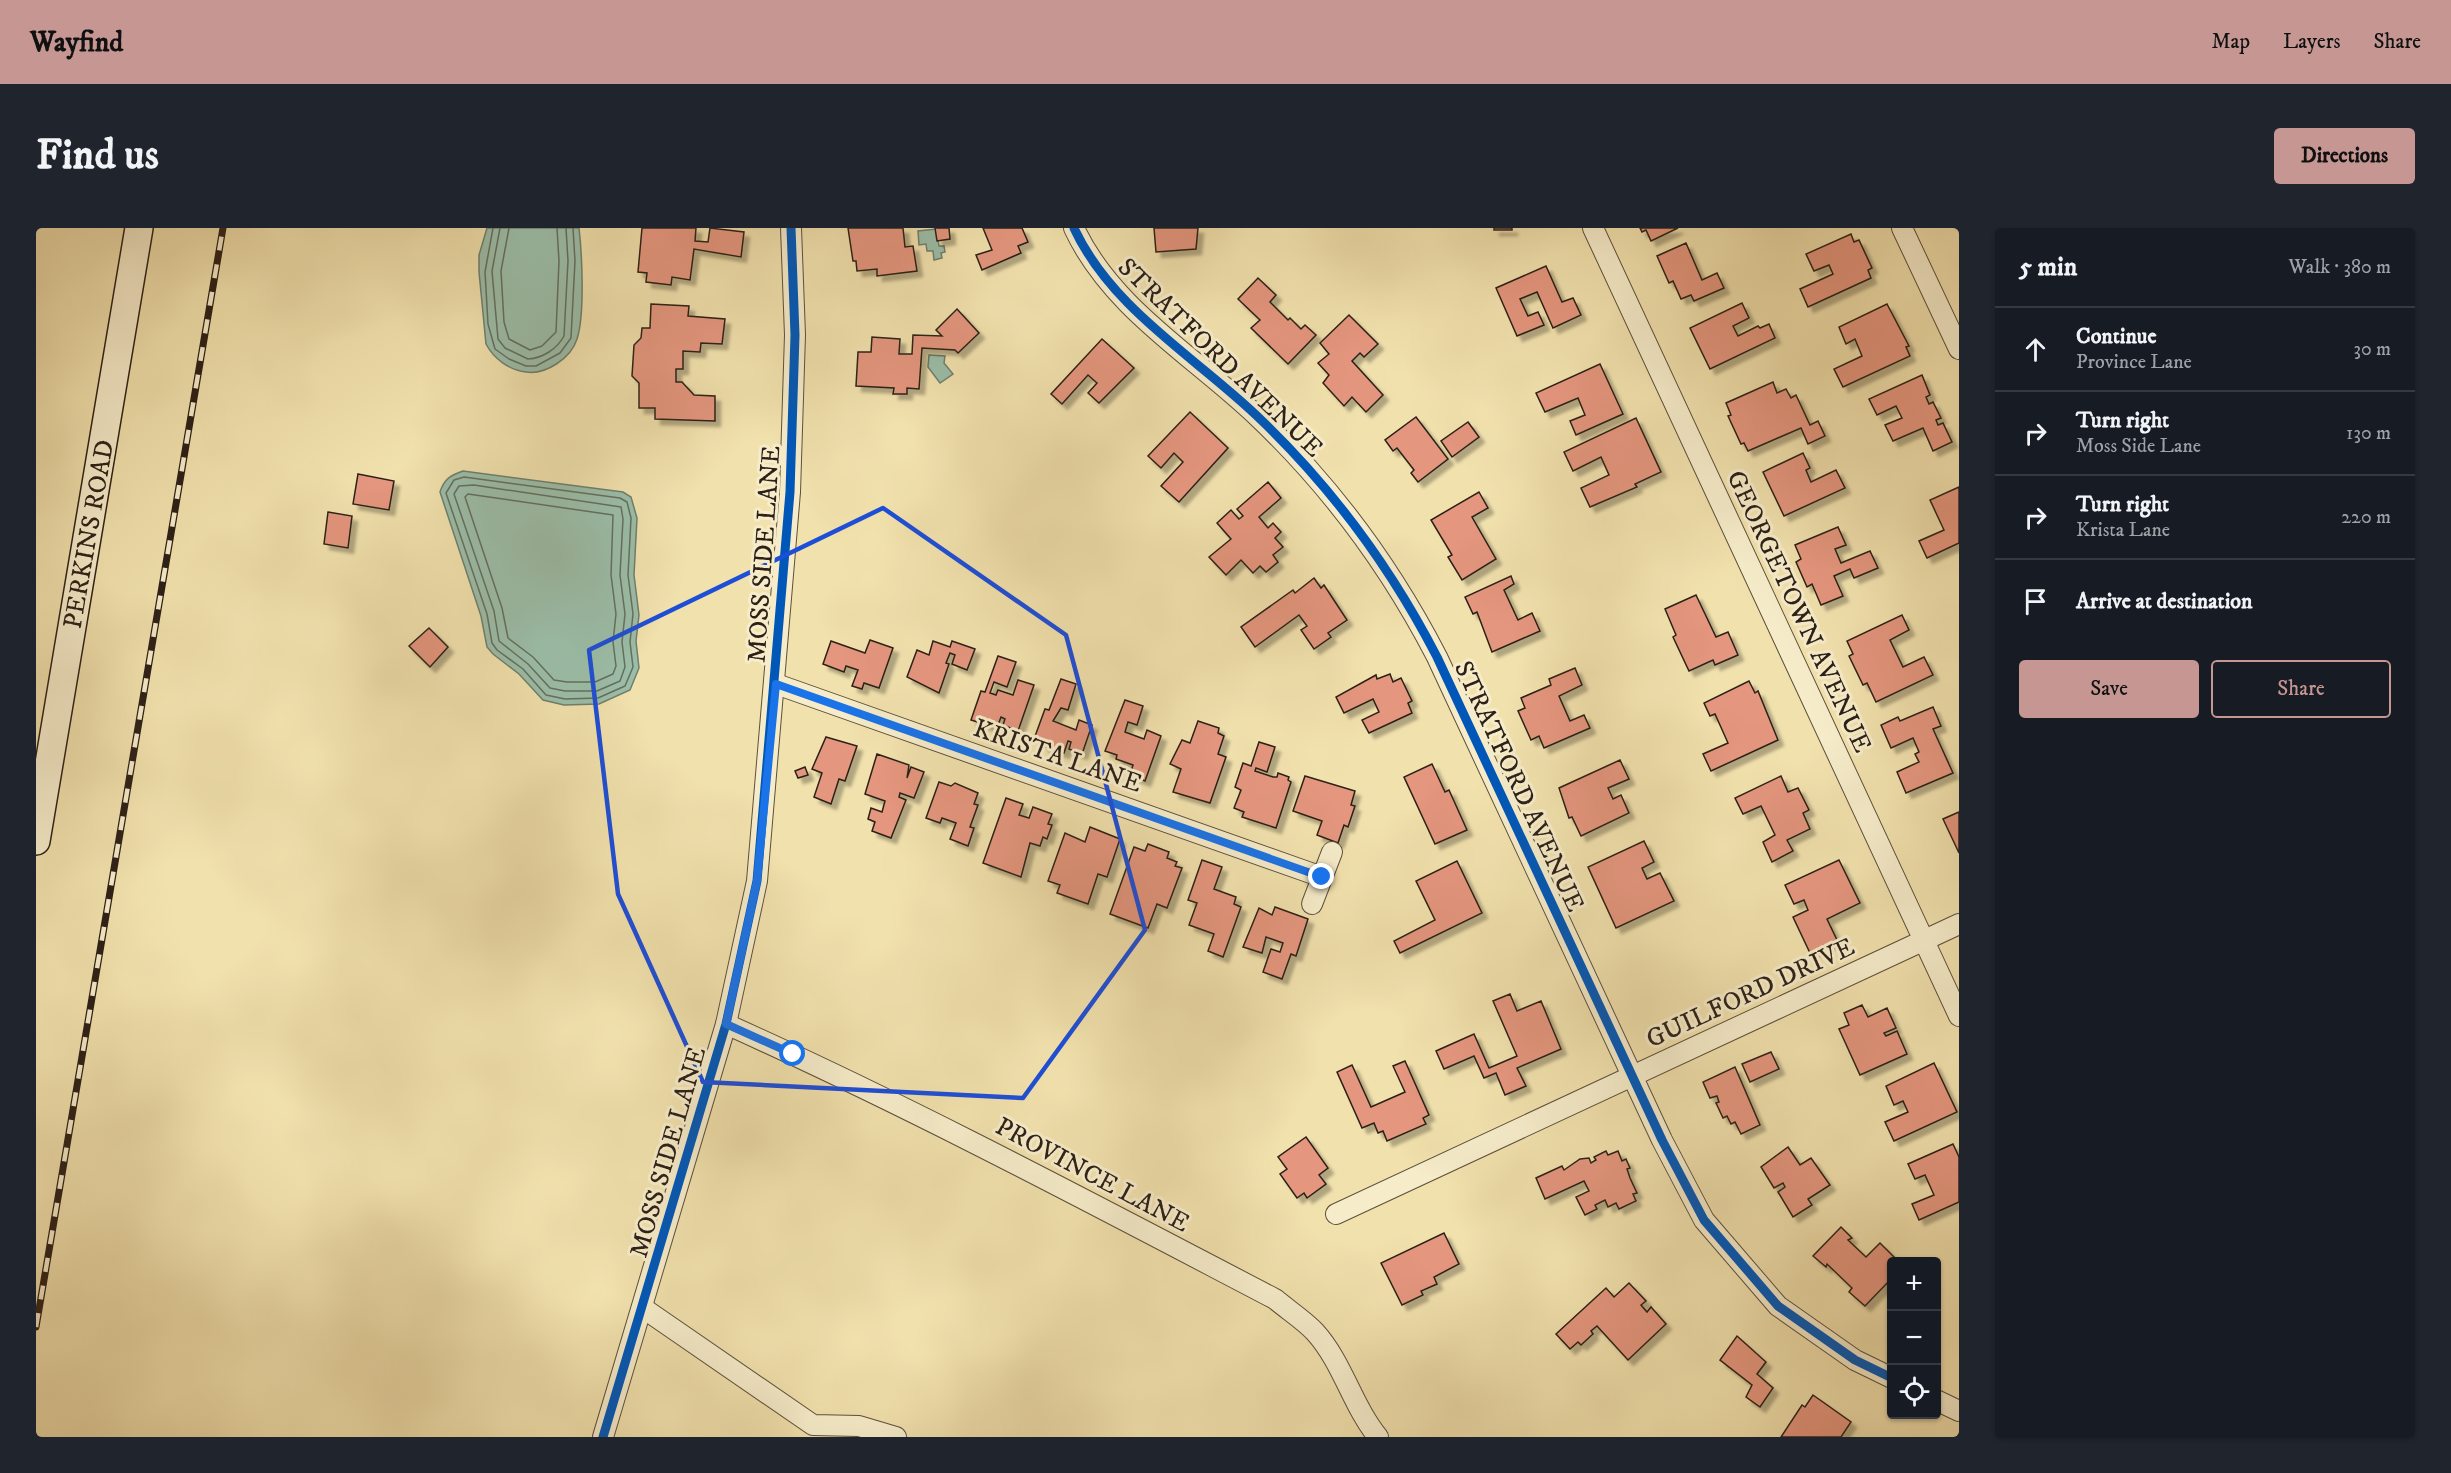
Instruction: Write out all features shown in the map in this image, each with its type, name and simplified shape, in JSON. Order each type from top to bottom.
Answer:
[{"type":"main road","name":"PERKINS ROAD","points":[[36,841],[139,228]]},
{"type":"street","name":"MOSS SIDE LANE","points":[[603,1437],[726,1024],[757,881],[776,684],[790,492],[795,307],[790,228]]},
{"type":"street","name":"STRATFORD AVENUE","points":[[1074,228],[1083,248],[1104,278],[1129,305],[1229,390],[1309,468],[1361,531],[1396,584],[1437,657],[1662,1140],[1704,1220],[1735,1259],[1778,1306],[1855,1360],[1887,1376]]},
{"type":"street","name":"GEORGETOWN AVENUE","points":[[1593,228],[1959,1016]]},
{"type":"street","points":[[1902,228],[1959,349]]},
{"type":"street","name":"KRISTA LANE","points":[[776,684],[1322,877]]},
{"type":"street","points":[[1312,904],[1332,852]]},
{"type":"street","name":"GUILFORD DRIVE","points":[[1336,1214],[1959,924]]},
{"type":"street","name":"PROVINCE LANE","points":[[726,1024],[840,1076],[972,1141],[1275,1299],[1315,1331],[1336,1361],[1367,1424],[1378,1437]]},
{"type":"street","points":[[643,1308],[813,1425],[860,1426],[896,1437]]},
{"type":"street","points":[[1941,1402],[1959,1411]]},
{"type":"highlighted area","points":[[883,508],[1066,635],[1145,930],[1023,1098],[703,1082],[618,894],[589,650]]},
{"type":"water","points":[[487,228],[579,228],[582,284],[580,328],[574,346],[564,359],[542,371],[526,372],[514,369],[498,359],[486,344],[479,255]]},
{"type":"water","points":[[936,229],[939,246],[944,246],[945,252],[941,253],[942,258],[934,260],[933,251],[927,251],[926,244],[919,245],[918,231]]},
{"type":"water","points":[[929,355],[945,356],[944,363],[953,374],[940,383],[928,367]]},
{"type":"water","points":[[463,471],[623,492],[631,497],[637,518],[634,575],[639,615],[636,641],[639,668],[630,690],[599,704],[564,705],[543,700],[519,674],[487,647],[481,616],[440,492],[448,478]]},
{"type":"building","points":[[642,228],[696,228],[695,241],[708,242],[710,228],[744,232],[741,257],[694,249],[690,280],[672,277],[671,285],[646,282],[647,273],[638,272]]},
{"type":"building","points":[[848,228],[903,228],[905,247],[913,246],[917,271],[877,276],[877,269],[857,271],[856,261],[853,261]]},
{"type":"building","points":[[935,228],[949,228],[950,239],[937,241]]},
{"type":"building","points":[[983,228],[1022,228],[1028,242],[1018,246],[1021,253],[982,270],[976,255],[992,250]]},
{"type":"building","points":[[1154,228],[1198,228],[1196,249],[1156,252]]},
{"type":"building","points":[[1494,228],[1512,228],[1512,230],[1494,230]]},
{"type":"building","points":[[1640,228],[1678,228],[1651,241],[1646,230],[1642,232]]},
{"type":"building","points":[[1851,234],[1854,242],[1859,240],[1872,268],[1868,270],[1871,278],[1808,307],[1800,289],[1833,274],[1829,265],[1814,271],[1806,254]]},
{"type":"building","points":[[1686,243],[1702,280],[1717,273],[1724,288],[1694,301],[1691,295],[1681,299],[1673,281],[1669,283],[1657,256]]},
{"type":"building","points":[[1546,266],[1562,302],[1573,298],[1581,315],[1553,328],[1537,292],[1520,299],[1528,316],[1538,312],[1544,325],[1517,336],[1496,288]]},
{"type":"building","points":[[1258,278],[1276,295],[1270,302],[1288,320],[1290,318],[1301,329],[1305,325],[1316,335],[1288,364],[1251,328],[1260,320],[1238,299]]},
{"type":"building","points":[[1742,303],[1749,318],[1733,326],[1738,336],[1758,326],[1760,328],[1769,324],[1775,338],[1710,369],[1690,328]]},
{"type":"building","points":[[651,304],[689,306],[688,316],[725,319],[722,344],[701,343],[700,352],[683,351],[683,369],[676,369],[676,382],[682,382],[694,395],[715,396],[715,421],[655,419],[655,408],[639,408],[639,383],[632,376],[634,345],[641,338],[642,328],[650,328]]},
{"type":"building","points":[[1887,304],[1909,346],[1906,347],[1910,356],[1843,387],[1834,369],[1862,356],[1855,339],[1846,344],[1839,327]]},
{"type":"building","points":[[957,309],[979,333],[958,353],[955,350],[922,348],[919,389],[907,388],[907,394],[893,394],[894,388],[856,386],[858,352],[871,352],[872,337],[900,339],[899,354],[912,354],[913,335],[942,336],[936,330]]},
{"type":"building","points":[[1349,315],[1378,344],[1364,357],[1360,353],[1352,361],[1383,395],[1366,412],[1352,397],[1344,406],[1323,383],[1329,375],[1318,363],[1329,354],[1320,343]]},
{"type":"building","points":[[1102,339],[1134,368],[1099,403],[1088,393],[1097,383],[1088,375],[1062,404],[1051,394]]},
{"type":"building","points":[[1600,364],[1623,414],[1576,435],[1570,421],[1585,415],[1578,398],[1545,412],[1536,393]]},
{"type":"building","points":[[1922,375],[1930,395],[1926,397],[1929,404],[1933,402],[1941,418],[1936,420],[1938,425],[1943,423],[1952,442],[1933,451],[1923,428],[1893,441],[1885,425],[1902,418],[1896,406],[1877,415],[1869,399]]},
{"type":"building","points":[[1773,382],[1777,393],[1786,389],[1791,398],[1796,395],[1810,425],[1818,421],[1825,436],[1808,444],[1801,428],[1748,451],[1744,443],[1741,444],[1728,416],[1731,415],[1726,403]]},
{"type":"building","points":[[1190,412],[1228,448],[1179,502],[1161,486],[1183,462],[1174,453],[1161,468],[1148,456]]},
{"type":"building","points":[[1416,417],[1448,459],[1418,482],[1411,473],[1414,470],[1397,448],[1393,451],[1385,440]]},
{"type":"building","points":[[1636,418],[1661,472],[1635,484],[1637,487],[1590,507],[1581,488],[1609,475],[1601,457],[1573,471],[1564,452]]},
{"type":"building","points":[[1468,422],[1479,437],[1452,457],[1441,441]]},
{"type":"building","points":[[1803,453],[1810,468],[1806,470],[1811,482],[1836,470],[1845,488],[1784,516],[1763,472]]},
{"type":"building","points":[[358,474],[394,481],[389,510],[353,504]]},
{"type":"building","points":[[1268,482],[1281,498],[1259,517],[1268,528],[1273,523],[1281,532],[1275,538],[1283,547],[1273,555],[1278,562],[1266,572],[1260,566],[1253,573],[1241,560],[1226,575],[1209,557],[1231,539],[1217,523],[1231,510],[1239,519],[1243,516],[1237,509]]},
{"type":"building","points":[[1959,487],[1959,543],[1927,558],[1919,541],[1944,530],[1930,500]]},
{"type":"building","points":[[1479,492],[1488,508],[1472,517],[1496,559],[1462,580],[1448,557],[1452,555],[1431,520]]},
{"type":"building","points":[[328,512],[352,516],[348,548],[324,544]]},
{"type":"building","points":[[1838,527],[1846,545],[1835,549],[1841,563],[1870,551],[1878,568],[1854,578],[1850,569],[1834,576],[1843,596],[1821,605],[1812,584],[1807,587],[1796,562],[1801,559],[1795,545]]},
{"type":"building","points":[[1511,576],[1514,584],[1504,590],[1518,620],[1532,613],[1540,631],[1492,652],[1477,612],[1473,614],[1465,597]]},
{"type":"building","points":[[1314,578],[1321,588],[1324,585],[1347,620],[1328,633],[1331,637],[1314,649],[1301,630],[1307,626],[1299,615],[1255,647],[1241,627],[1293,590],[1295,593]]},
{"type":"building","points":[[1696,595],[1716,637],[1728,632],[1738,655],[1715,665],[1713,660],[1689,671],[1673,637],[1676,635],[1665,609]]},
{"type":"building","points":[[1902,615],[1909,630],[1890,640],[1903,667],[1924,657],[1933,675],[1876,702],[1867,683],[1863,685],[1849,656],[1853,654],[1847,641]]},
{"type":"building","points":[[429,628],[448,647],[430,667],[409,646]]},
{"type":"building","points":[[870,640],[893,648],[879,688],[864,683],[862,689],[852,686],[858,670],[846,666],[844,672],[823,664],[831,641],[865,653]]},
{"type":"building","points":[[933,641],[950,647],[952,641],[975,649],[967,670],[952,664],[955,655],[950,653],[946,663],[949,664],[939,693],[907,677],[917,650],[929,655]]},
{"type":"building","points":[[998,656],[1016,662],[1007,687],[994,682],[990,693],[996,695],[998,690],[1013,695],[1018,680],[1034,685],[1018,731],[1003,725],[1005,719],[1001,717],[998,725],[991,722],[990,726],[971,720],[981,691],[985,692]]},
{"type":"building","points":[[1575,668],[1582,685],[1559,696],[1570,721],[1584,715],[1590,728],[1544,748],[1539,736],[1531,740],[1518,711],[1525,708],[1521,698],[1551,685],[1549,679]]},
{"type":"building","points":[[1390,674],[1393,682],[1401,678],[1412,701],[1408,703],[1412,713],[1369,733],[1362,720],[1379,712],[1373,699],[1344,713],[1336,697],[1376,675],[1377,679]]},
{"type":"building","points":[[1061,679],[1076,684],[1068,710],[1061,708],[1053,721],[1076,730],[1079,720],[1092,725],[1082,754],[1069,749],[1071,742],[1068,741],[1064,753],[1043,746],[1044,743],[1034,739],[1045,709],[1049,710]]},
{"type":"building","points":[[1749,681],[1755,693],[1758,691],[1778,740],[1711,771],[1703,754],[1728,743],[1715,714],[1710,716],[1704,703]]},
{"type":"building","points":[[1125,700],[1143,706],[1137,725],[1128,722],[1125,732],[1144,739],[1147,730],[1161,736],[1145,781],[1130,775],[1133,765],[1116,759],[1117,755],[1105,751]]},
{"type":"building","points":[[1933,707],[1941,726],[1933,729],[1953,773],[1906,793],[1897,772],[1919,762],[1915,754],[1919,752],[1913,738],[1891,748],[1881,725],[1898,717],[1900,721]]},
{"type":"building","points":[[1198,721],[1219,728],[1218,733],[1224,736],[1218,754],[1226,757],[1210,803],[1173,792],[1181,769],[1170,764],[1182,740],[1190,743]]},
{"type":"building","points":[[826,737],[857,746],[845,781],[839,779],[831,804],[814,797],[822,773],[812,769]]},
{"type":"building","points":[[1259,742],[1275,747],[1267,772],[1256,768],[1255,771],[1273,777],[1277,777],[1278,773],[1289,777],[1288,780],[1291,782],[1276,828],[1242,817],[1244,812],[1234,808],[1241,790],[1235,787],[1243,763],[1251,766]]},
{"type":"building","points":[[877,754],[909,765],[907,778],[911,767],[924,772],[914,798],[900,793],[899,797],[906,800],[891,838],[872,831],[875,822],[868,819],[871,808],[882,812],[885,801],[865,794]]},
{"type":"building","points":[[1620,760],[1629,779],[1608,788],[1613,799],[1621,795],[1629,813],[1581,836],[1572,817],[1569,818],[1559,788]]},
{"type":"building","points":[[1432,764],[1445,792],[1449,790],[1467,830],[1435,844],[1404,777]]},
{"type":"building","points":[[805,767],[808,775],[798,778],[795,771]]},
{"type":"building","points":[[1305,776],[1355,791],[1351,805],[1355,806],[1348,827],[1344,825],[1338,843],[1317,835],[1322,821],[1293,811]]},
{"type":"building","points":[[1781,776],[1788,792],[1798,788],[1809,810],[1803,813],[1810,829],[1787,840],[1793,851],[1772,862],[1763,842],[1775,835],[1761,806],[1743,814],[1735,798]]},
{"type":"building","points":[[939,782],[951,786],[955,783],[978,793],[974,804],[978,805],[970,827],[974,828],[968,846],[950,839],[956,823],[942,818],[940,823],[926,818]]},
{"type":"building","points":[[1006,798],[1023,804],[1019,815],[1029,818],[1033,807],[1052,814],[1048,824],[1052,825],[1047,839],[1043,837],[1040,846],[1030,843],[1021,877],[983,863]]},
{"type":"building","points":[[1959,812],[1959,853],[1943,819]]},
{"type":"building","points":[[1090,827],[1120,839],[1107,877],[1098,874],[1088,904],[1057,893],[1060,885],[1048,881],[1065,833],[1085,842]]},
{"type":"building","points":[[1644,841],[1654,862],[1642,868],[1647,879],[1660,873],[1674,901],[1616,928],[1588,867]]},
{"type":"building","points":[[1148,844],[1169,852],[1167,858],[1177,862],[1175,866],[1182,868],[1167,908],[1157,904],[1148,928],[1110,914],[1134,847],[1145,851]]},
{"type":"building","points":[[1202,860],[1222,867],[1214,889],[1236,897],[1234,904],[1241,907],[1223,957],[1208,951],[1214,934],[1189,925],[1197,903],[1188,900]]},
{"type":"building","points":[[1839,860],[1860,903],[1827,919],[1837,940],[1810,953],[1793,917],[1808,910],[1804,900],[1794,904],[1785,885]]},
{"type":"building","points":[[1457,861],[1482,913],[1400,953],[1394,941],[1435,920],[1416,881]]},
{"type":"building","points":[[1275,907],[1308,919],[1296,956],[1291,954],[1282,979],[1263,972],[1271,949],[1280,952],[1283,943],[1266,937],[1262,953],[1243,947],[1259,908],[1272,915]]},
{"type":"building","points":[[1510,994],[1517,1011],[1541,1001],[1561,1049],[1517,1068],[1526,1086],[1505,1095],[1496,1073],[1484,1078],[1474,1056],[1444,1069],[1436,1051],[1474,1034],[1489,1068],[1517,1056],[1493,1001]]},
{"type":"building","points":[[1862,1005],[1868,1017],[1887,1008],[1896,1028],[1884,1033],[1886,1036],[1897,1031],[1907,1054],[1860,1075],[1839,1029],[1849,1025],[1844,1013]]},
{"type":"building","points":[[1771,1052],[1779,1069],[1750,1082],[1742,1064]]},
{"type":"building","points":[[1405,1061],[1429,1115],[1423,1118],[1426,1124],[1387,1141],[1383,1131],[1378,1133],[1374,1123],[1362,1128],[1337,1072],[1352,1065],[1371,1107],[1405,1092],[1393,1066]]},
{"type":"building","points":[[1934,1063],[1957,1112],[1894,1141],[1885,1122],[1908,1112],[1903,1101],[1894,1105],[1886,1086]]},
{"type":"building","points":[[1735,1067],[1760,1125],[1741,1134],[1735,1122],[1731,1124],[1727,1116],[1723,1118],[1716,1103],[1719,1102],[1717,1096],[1710,1098],[1703,1082]]},
{"type":"building","points":[[1306,1137],[1328,1168],[1319,1175],[1326,1184],[1307,1198],[1304,1193],[1297,1198],[1280,1174],[1287,1169],[1278,1157]]},
{"type":"building","points":[[1953,1144],[1959,1157],[1959,1202],[1919,1220],[1912,1204],[1934,1195],[1925,1175],[1915,1179],[1908,1164]]},
{"type":"building","points":[[1788,1147],[1800,1165],[1811,1158],[1830,1185],[1808,1199],[1812,1205],[1793,1217],[1778,1192],[1785,1187],[1783,1183],[1774,1188],[1761,1167]]},
{"type":"building","points":[[1606,1151],[1608,1155],[1618,1151],[1622,1161],[1626,1159],[1630,1168],[1627,1169],[1637,1193],[1633,1194],[1636,1201],[1619,1209],[1616,1203],[1608,1207],[1605,1200],[1595,1205],[1597,1209],[1585,1215],[1576,1197],[1589,1191],[1584,1181],[1545,1199],[1536,1178],[1562,1166],[1564,1170],[1580,1159],[1589,1158],[1591,1163],[1596,1160],[1594,1157]]},
{"type":"building","points":[[1841,1227],[1852,1238],[1848,1240],[1866,1257],[1880,1243],[1894,1257],[1887,1257],[1887,1283],[1865,1306],[1849,1292],[1852,1288],[1827,1264],[1826,1267],[1813,1256]]},
{"type":"building","points":[[1444,1233],[1459,1264],[1434,1277],[1437,1284],[1421,1291],[1423,1295],[1402,1305],[1381,1263]]},
{"type":"building","points":[[1629,1283],[1646,1301],[1641,1305],[1647,1312],[1651,1307],[1666,1324],[1628,1360],[1597,1326],[1591,1331],[1593,1334],[1581,1345],[1578,1342],[1570,1349],[1556,1334],[1606,1288],[1614,1297]]},
{"type":"building","points":[[1737,1336],[1766,1362],[1757,1374],[1773,1388],[1760,1407],[1746,1397],[1752,1385],[1720,1360]]},
{"type":"building","points":[[1813,1395],[1851,1422],[1841,1437],[1781,1437],[1802,1405],[1805,1407]]},
{"type":"railway","points":[[36,1327],[223,228]]},
{"type":"cycle path","points":[[603,1437],[726,1024],[757,881],[790,492],[795,335],[791,228]]},
{"type":"cycle path","points":[[1074,228],[1090,257],[1131,307],[1232,393],[1283,442],[1334,499],[1379,559],[1419,623],[1437,657],[1662,1140],[1704,1220],[1778,1306],[1855,1360],[1887,1376]]},
{"type":"route","points":[[793,1054],[726,1024],[757,881],[776,684],[1322,877]]}]
